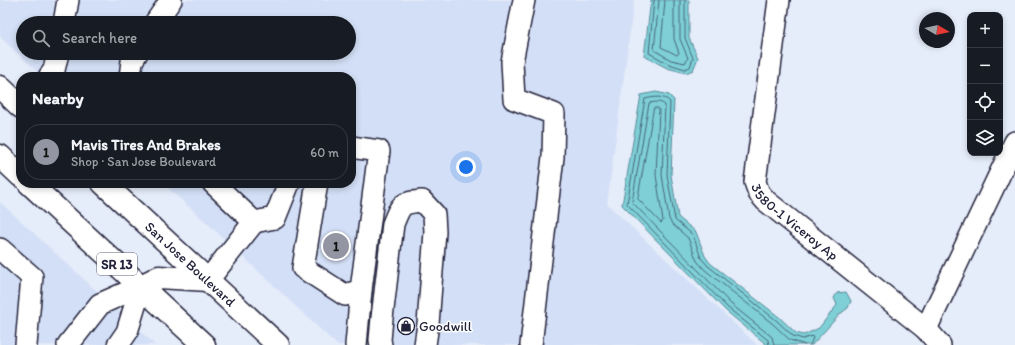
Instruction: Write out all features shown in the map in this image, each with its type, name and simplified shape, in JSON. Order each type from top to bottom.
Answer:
[{"type":"main road","points":[[0,87],[16,102]]},
{"type":"main road","points":[[0,156],[16,171]]},
{"type":"main road","name":"SR 13","points":[[34,188],[204,345]]},
{"type":"main road","name":"San Jose Boulevard","points":[[108,188],[278,345]]},
{"type":"main road","points":[[141,286],[159,277],[208,280]]},
{"type":"street","points":[[65,16],[68,0]]},
{"type":"street","points":[[159,16],[171,0]]},
{"type":"street","points":[[524,0],[512,62],[514,99],[554,114],[553,158],[531,345]]},
{"type":"street","name":"3580-1 Viceroy Ap","points":[[779,0],[755,182],[759,193],[766,201],[926,329],[940,345]]},
{"type":"street","points":[[53,72],[56,60]]},
{"type":"street","points":[[131,72],[132,60]]},
{"type":"street","points":[[926,329],[1015,142]]},
{"type":"street","points":[[356,148],[380,151],[361,290],[356,345]]},
{"type":"street","points":[[218,188],[254,222]]},
{"type":"street","points":[[208,280],[254,222],[275,218],[287,188]]},
{"type":"street","points":[[316,188],[303,268],[345,295],[361,290]]},
{"type":"street","points":[[381,345],[382,318],[393,224],[399,209],[405,203],[422,201],[434,214],[435,232],[425,345]]},
{"type":"street","points":[[0,249],[32,277],[26,345]]},
{"type":"street","points":[[68,345],[100,304],[141,286]]},
{"type":"street","points":[[118,345],[127,332],[141,286]]},
{"type":"shaded area","points":[[0,0],[634,0],[607,204],[757,345],[337,345],[204,220],[168,188],[356,188],[356,72],[38,72],[25,60],[356,60],[356,16],[16,16],[16,52],[0,37]]},
{"type":"shaded area","points":[[0,202],[155,345],[0,345]]},
{"type":"water","points":[[651,0],[689,0],[689,38],[698,58],[693,70],[686,73],[667,68],[644,56]]},
{"type":"water","points":[[656,92],[669,95],[674,100],[671,175],[678,217],[696,232],[705,256],[710,263],[779,317],[796,333],[804,335],[819,328],[837,305],[834,298],[837,293],[846,292],[851,301],[848,308],[840,314],[812,345],[767,345],[726,311],[622,205],[641,95]]},
{"type":"place","name":"Mavis Tires And Brakes","points":[[336,246]]},
{"type":"place","name":"Goodwill","points":[[406,326]]}]
